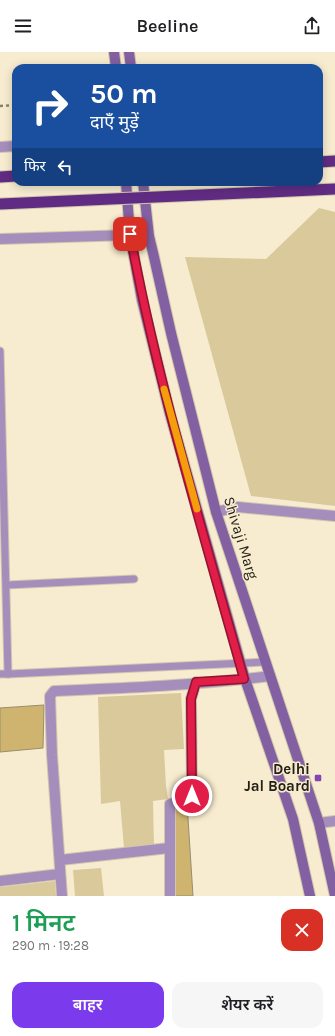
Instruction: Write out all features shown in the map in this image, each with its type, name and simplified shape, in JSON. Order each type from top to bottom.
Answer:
[{"type":"highway","points":[[323,162],[335,161]]},
{"type":"highway","points":[[0,177],[12,176]]},
{"type":"highway","points":[[0,204],[335,189]]},
{"type":"main road","points":[[114,52],[116,64]]},
{"type":"main road","points":[[129,52],[130,64]]},
{"type":"main road","points":[[126,186],[130,234],[142,300],[170,414],[244,679],[293,819],[310,896]]},
{"type":"main road","name":"Shivaji Marg","points":[[143,186],[149,236],[171,333],[216,512],[320,823],[335,896]]},
{"type":"street","points":[[0,147],[12,146]]},
{"type":"street","points":[[0,239],[130,234]]},
{"type":"street","points":[[216,512],[238,507],[335,516]]},
{"type":"street","points":[[62,896],[52,755],[50,696],[52,692],[270,676]]},
{"type":"street","points":[[170,896],[170,804],[189,799],[192,796],[191,699],[196,682]]},
{"type":"street","points":[[320,823],[335,821]]},
{"type":"street","points":[[60,860],[169,848]]},
{"type":"street","points":[[0,880],[60,874]]},
{"type":"lane","points":[[0,351],[8,674]]},
{"type":"lane","points":[[6,585],[134,579]]},
{"type":"lane","points":[[0,674],[265,662]]},
{"type":"path","points":[[0,106],[12,105]]},
{"type":"shaded area","points":[[319,208],[335,212],[335,506],[251,496],[185,257],[266,259]]},
{"type":"shaded area","points":[[181,693],[184,749],[164,750],[168,799],[153,801],[154,847],[124,848],[120,801],[101,804],[98,697]]},
{"type":"shaded area","points":[[101,868],[104,896],[75,896],[73,870]]},
{"type":"shaded area","points":[[55,881],[56,896],[0,896],[0,887]]},
{"type":"building","points":[[44,705],[43,748],[0,752],[0,708]]},
{"type":"building","points":[[187,803],[193,896],[175,896],[174,808]]},
{"type":"slow traffic","points":[[164,389],[197,509]]},
{"type":"place","name":"Delhi Jal Board","points":[[318,778]]},
{"type":"route","points":[[130,234],[142,300],[170,414],[244,679],[196,682],[191,699],[192,796]]}]
